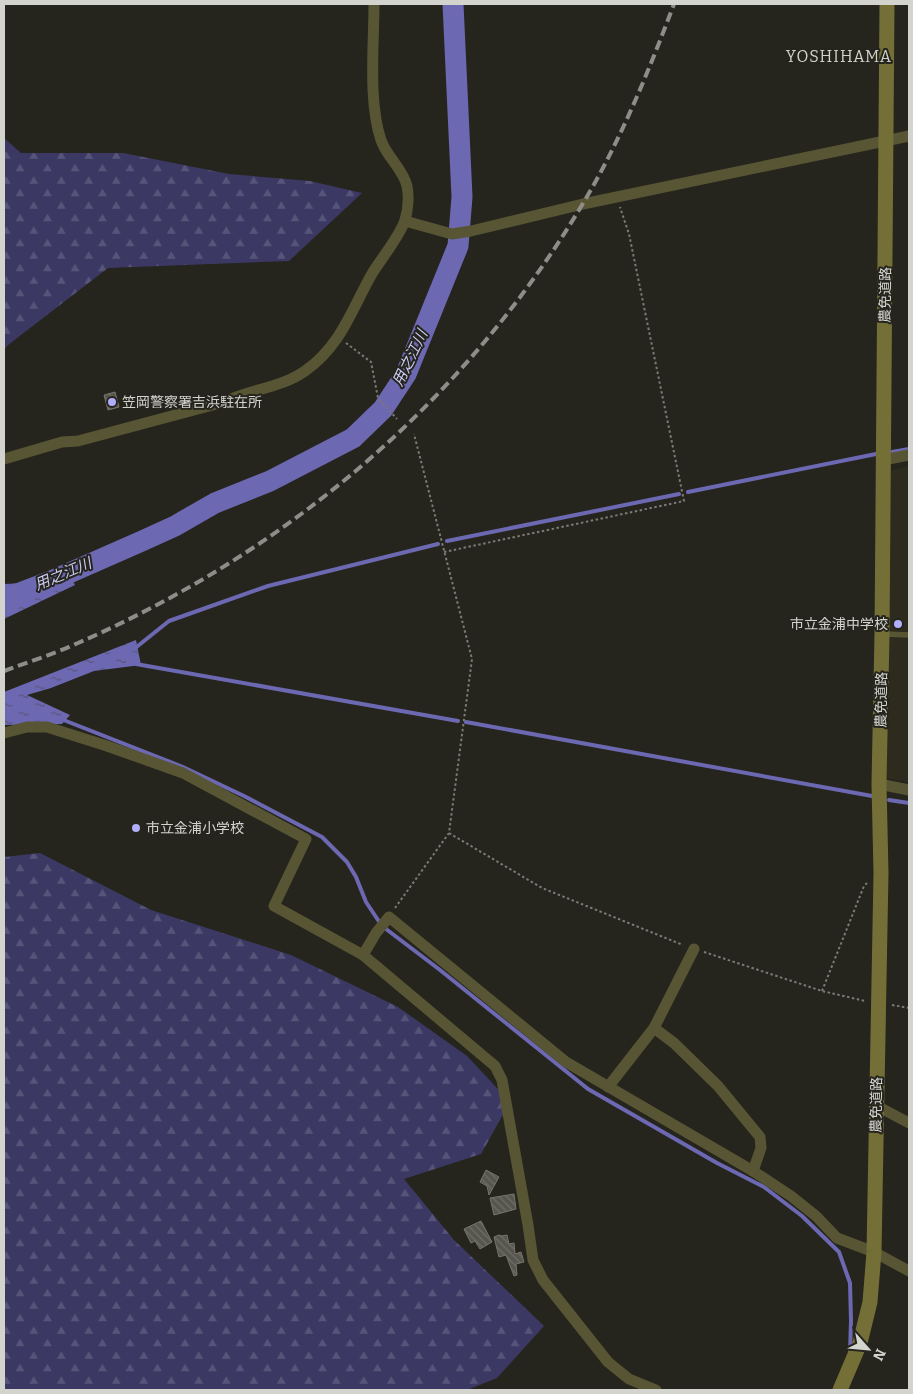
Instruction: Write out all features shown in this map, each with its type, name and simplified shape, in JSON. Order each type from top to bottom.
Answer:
[{"type":"street","points":[[4,459],[62,442],[78,441],[224,402],[284,383],[306,370],[339,337],[373,273],[405,221],[408,199],[407,185],[381,142],[377,126],[374,92],[374,4]]},
{"type":"street","name":"農免道路","points":[[840,1390],[860,1343],[870,1302],[874,1252],[877,1005],[881,873],[879,784],[887,4]]},
{"type":"street","points":[[405,221],[452,234],[471,231],[617,197],[909,136]]},
{"type":"street","points":[[883,460],[909,454]]},
{"type":"street","points":[[4,733],[27,727],[47,727],[107,746],[183,773],[306,839],[274,906],[363,953],[495,1066],[502,1080],[533,1260],[543,1280],[608,1362],[629,1379],[656,1390]]},
{"type":"street","points":[[879,784],[909,790]]},
{"type":"street","points":[[363,953],[388,919],[553,1052],[608,1087],[753,1171],[791,1196],[816,1216],[837,1238],[874,1252],[909,1271]]},
{"type":"street","points":[[608,1087],[654,1028],[694,949]]},
{"type":"street","points":[[654,1028],[674,1043],[718,1086],[760,1137],[762,1141],[761,1148],[753,1171]]},
{"type":"street","points":[[877,1106],[909,1123]]},
{"type":"lane","points":[[882,634],[909,635]]},
{"type":"path","points":[[444,552],[684,501],[629,234],[617,197]]},
{"type":"path","points":[[339,337],[371,362],[378,398],[397,419]]},
{"type":"path","points":[[388,919],[449,833],[472,659],[414,434]]},
{"type":"path","points":[[449,833],[542,888],[694,949],[822,991],[877,1005],[909,1008]]},
{"type":"path","points":[[822,991],[864,886],[873,876],[881,873]]},
{"type":"shaded area","name":"市立金浦中学校","points":[[909,466],[909,782],[886,778],[889,471]]},
{"type":"green space","points":[[4,138],[21,153],[123,153],[229,174],[310,181],[362,193],[289,261],[108,268],[4,350]]},
{"type":"green space","points":[[40,853],[151,910],[291,955],[398,1007],[467,1056],[510,1102],[481,1154],[404,1179],[454,1240],[544,1326],[497,1378],[467,1390],[4,1390],[4,857]]},
{"type":"water","points":[[67,565],[75,585],[4,619],[4,584],[23,583]]},
{"type":"water","points":[[136,640],[141,665],[94,671],[51,688],[27,695],[70,715],[62,724],[4,725],[4,692]]},
{"type":"building","points":[[115,392],[119,407],[108,410],[104,395]]},
{"type":"building","points":[[486,1170],[499,1177],[489,1195],[487,1186],[480,1182]]},
{"type":"building","points":[[514,1194],[516,1209],[494,1215],[490,1198]]},
{"type":"building","points":[[481,1221],[492,1242],[480,1249],[475,1241],[471,1243],[464,1229]]},
{"type":"building","points":[[507,1235],[509,1244],[514,1243],[515,1254],[521,1252],[524,1262],[516,1264],[517,1275],[514,1276],[506,1255],[499,1257],[494,1237]]},
{"type":"waterway","name":"用之江川","points":[[4,599],[51,581],[142,541],[175,526],[215,503],[270,481],[353,438],[383,409],[406,374],[458,246],[462,197],[453,4]]},
{"type":"waterway","points":[[892,452],[909,449]]},
{"type":"waterway","points":[[688,492],[876,454]]},
{"type":"waterway","points":[[447,541],[679,494]]},
{"type":"waterway","points":[[134,649],[169,621],[268,586],[438,544]]},
{"type":"waterway","points":[[136,664],[458,721]]},
{"type":"waterway","points":[[61,719],[183,767],[244,796],[322,837],[347,862],[356,877],[366,902],[380,923]]},
{"type":"waterway","points":[[466,722],[872,796]]},
{"type":"waterway","points":[[889,800],[909,803]]},
{"type":"waterway","points":[[386,929],[588,1089],[717,1163],[764,1187],[802,1216],[839,1252],[850,1283],[850,1352]]},
{"type":"railway","points":[[4,671],[78,643],[155,606],[229,563],[299,516],[364,463],[426,406],[483,344],[535,277],[582,205],[609,157],[632,107],[674,4]]},
{"type":"place","name":"笠岡警察署吉浜駐在所","points":[[112,402]]},
{"type":"place","name":"市立金浦中学校","points":[[898,624]]},
{"type":"place","name":"市立金浦小学校","points":[[136,828]]},
{"type":"district","name":"YOSHIHAMA","points":[[839,56]]}]
